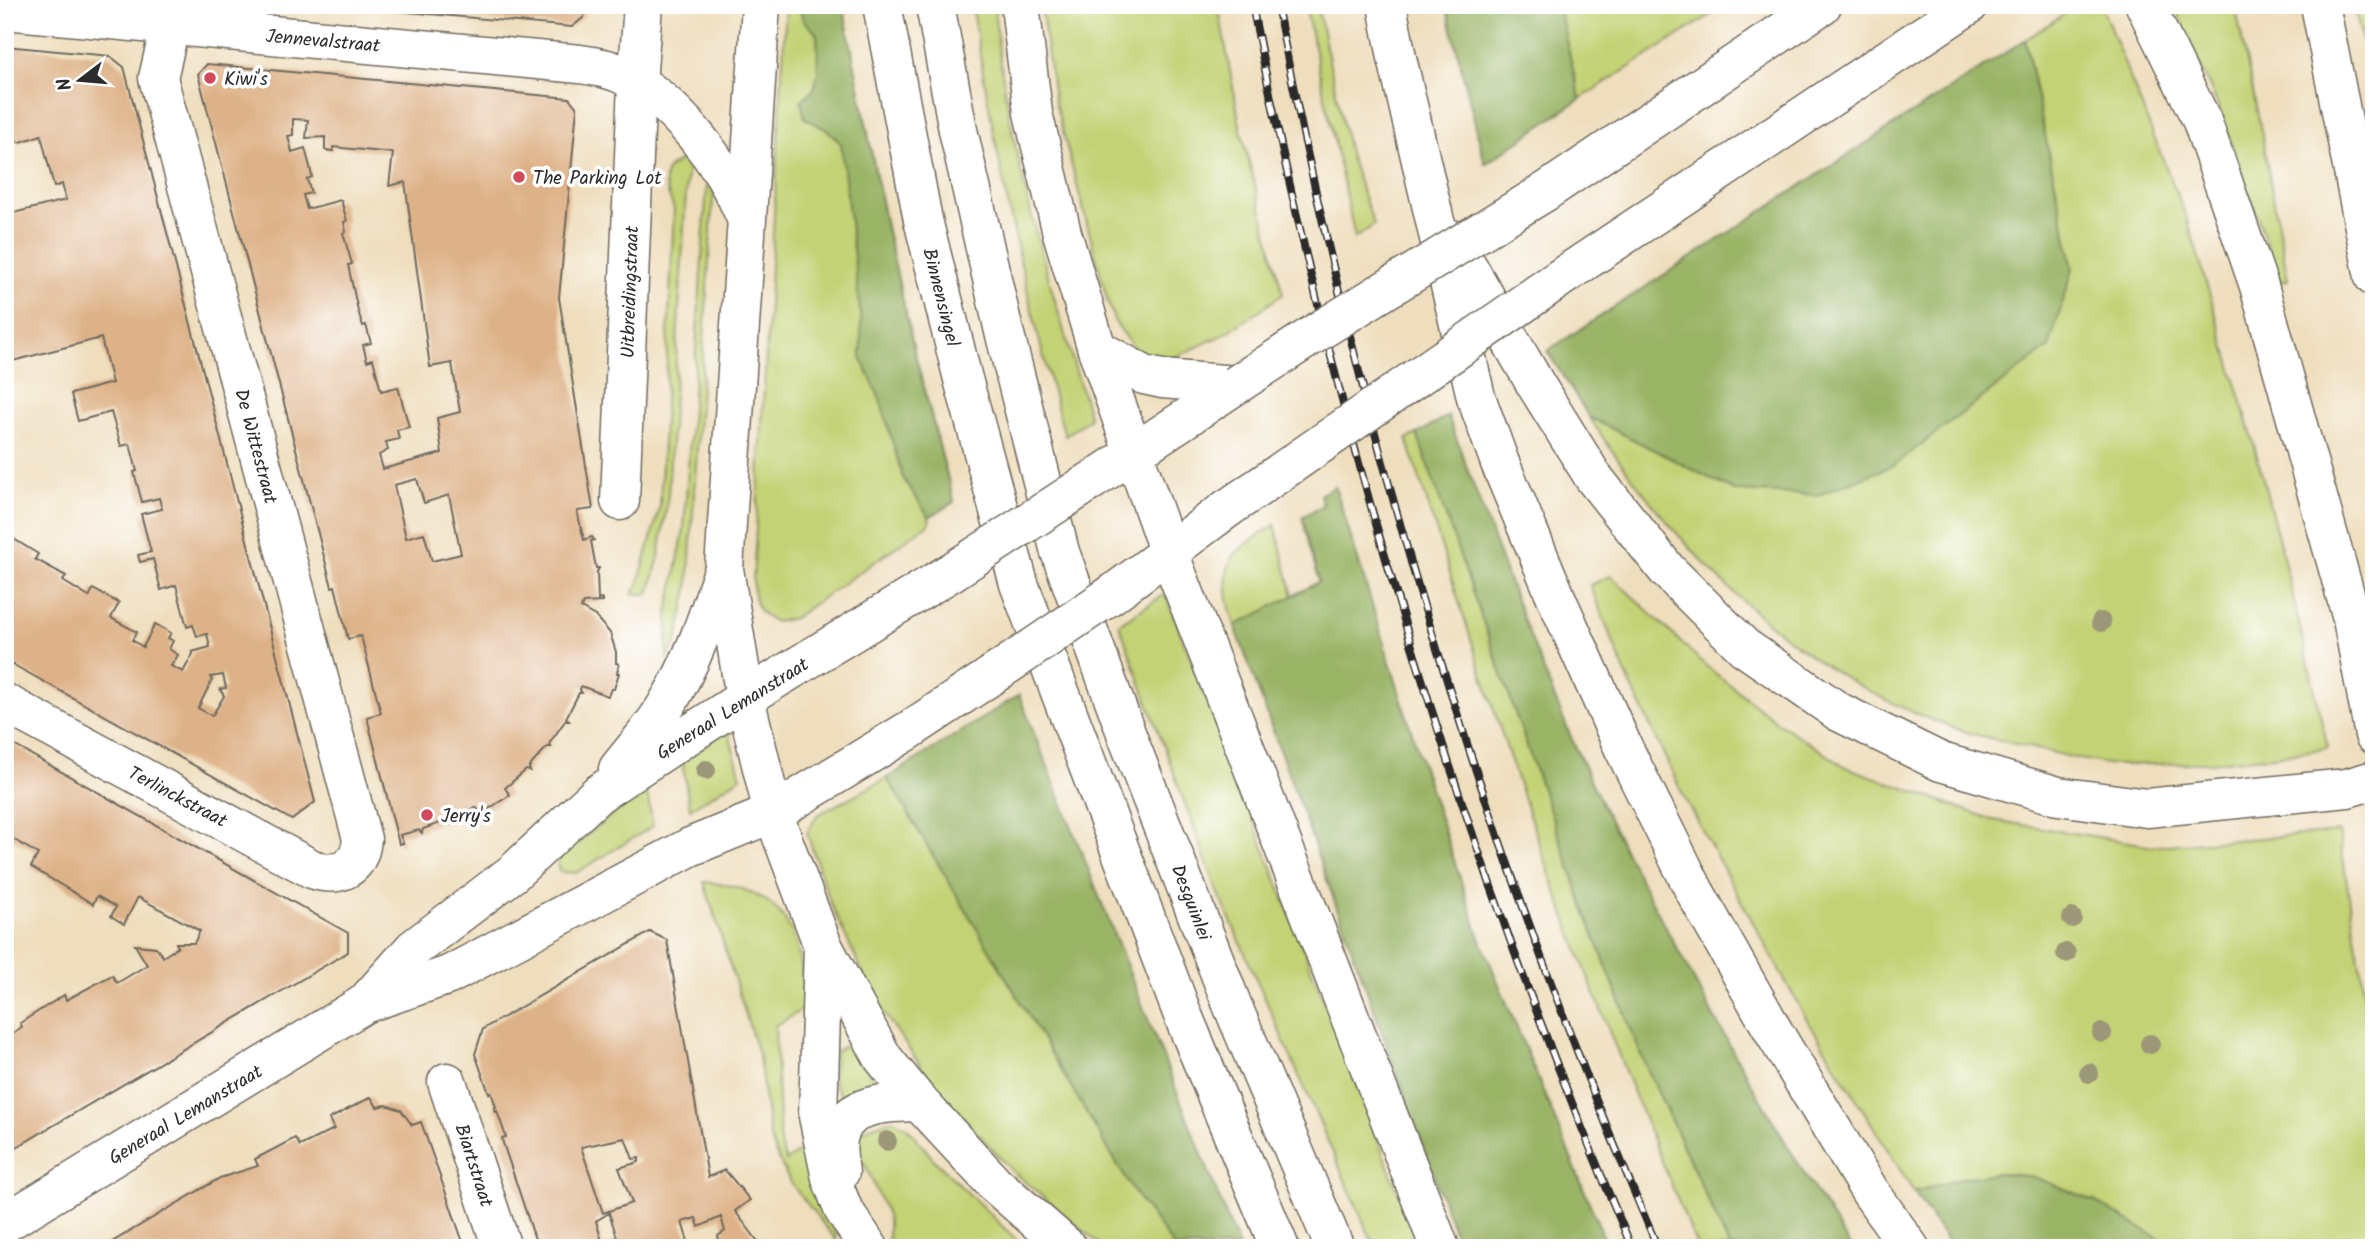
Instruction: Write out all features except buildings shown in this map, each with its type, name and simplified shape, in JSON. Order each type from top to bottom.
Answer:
[{"type":"main road","name":"Uitbreidingstraat","points":[[620,501],[637,83],[643,5]]},
{"type":"main road","points":[[761,5],[724,569],[745,698],[773,813],[822,946],[883,1058],[919,1102],[995,1184],[1068,1248]]},
{"type":"main road","name":"Binnensingel","points":[[882,5],[923,220],[1019,584],[1184,1018],[1280,1248]]},
{"type":"main road","name":"Desguinlei","points":[[935,5],[958,130],[1003,327],[1060,552],[1129,741],[1233,1007],[1335,1248]]},
{"type":"main road","points":[[1020,5],[1033,114],[1062,233],[1132,453],[1440,1248]]},
{"type":"main road","points":[[1387,5],[1476,397],[1500,463],[1558,603],[1624,749],[1694,890],[1775,1034],[1869,1190],[1910,1248]]},
{"type":"main road","name":"Generaal Lemanstraat","points":[[364,1004],[413,949],[513,873],[598,794],[745,698],[950,573],[1322,329],[1545,192],[1822,5]]},
{"type":"main road","name":"Generaal Lemanstraat","points":[[5,1223],[364,1004],[449,975],[690,847],[773,813],[908,731],[1111,595],[1228,508],[1566,274],[1969,5]]},
{"type":"main road","points":[[2145,5],[2202,121],[2259,286],[2352,619],[2374,735]]},
{"type":"main road","points":[[2320,5],[2374,277]]},
{"type":"main road","name":"Jennevalstraat","points":[[5,10],[172,16],[580,64],[604,68],[637,83]]},
{"type":"main road","name":"De Wittestraat","points":[[172,16],[158,78],[362,839],[361,852],[353,864]]},
{"type":"main road","points":[[637,83],[680,119],[700,141],[724,172],[746,218]]},
{"type":"main road","points":[[1433,207],[1536,385],[1594,478],[1667,570],[1744,647],[1839,712],[1941,762],[2059,796],[2147,808],[2347,788],[2374,780]]},
{"type":"main road","points":[[1097,349],[1144,374],[1162,379],[1236,384]]},
{"type":"main road","points":[[598,794],[671,697],[688,668],[724,569]]},
{"type":"main road","name":"Terlinckstraat","points":[[5,703],[312,869],[328,874],[341,872],[353,864]]},
{"type":"main road","points":[[822,946],[818,1116],[828,1168],[843,1209],[869,1248]]},
{"type":"main road","name":"Biartstraat","points":[[447,1082],[502,1248]]},
{"type":"main road","points":[[843,1209],[838,1151],[840,1132],[850,1117],[867,1107],[919,1102]]},
{"type":"green space","points":[[786,5],[843,5],[886,227],[916,358],[954,502],[929,517],[930,523],[794,618],[776,622],[764,615],[757,606],[753,581]]},
{"type":"green space","points":[[798,5],[843,5],[886,227],[916,358],[954,502],[929,517],[903,478],[880,399],[861,358],[861,320],[841,144],[829,131],[805,118],[801,101],[814,89],[818,74],[817,34],[803,20]]},
{"type":"green space","points":[[972,5],[994,5],[1008,110],[1031,214],[1090,418],[1065,436],[1012,222]]},
{"type":"green space","points":[[1041,5],[1218,5],[1241,131],[1283,294],[1225,334],[1165,362],[1152,358],[1133,346],[1115,322],[1108,303],[1054,98]]},
{"type":"green space","points":[[1305,5],[1317,5],[1350,157],[1374,225],[1355,238]]},
{"type":"green space","points":[[1446,5],[1558,5],[1580,99],[1485,164]]},
{"type":"green space","points":[[1558,5],[1726,5],[1580,99]]},
{"type":"green space","points":[[2078,5],[2101,5],[2188,222],[2251,433],[2328,748],[2220,762],[2113,765],[1975,734],[1899,706],[1844,677],[1794,643],[1747,604],[1703,562],[1662,516],[1589,417],[1735,491],[2073,269],[2025,40]]},
{"type":"green space","points":[[2174,5],[2235,5],[2288,280],[2280,282],[2219,108]]},
{"type":"green space","points":[[2354,5],[2374,5],[2374,94]]},
{"type":"green space","points":[[2025,40],[2073,269],[2049,347],[1894,465],[1818,495],[1735,491],[1589,417],[1547,351]]},
{"type":"green space","points":[[688,159],[668,495],[659,557],[649,594],[633,594],[638,585],[660,506],[674,209],[665,179],[670,167]]},
{"type":"green space","points":[[708,169],[714,183],[688,589],[677,641],[667,658],[668,613],[684,529]]},
{"type":"green space","points":[[1448,416],[1536,650],[1567,728],[1604,809],[1737,1058],[1804,1173],[1852,1248],[1730,1248],[1641,1055],[1588,919],[1417,434]]},
{"type":"green space","points":[[1417,434],[1588,919],[1641,1055],[1730,1248],[1698,1248],[1596,997],[1564,913],[1483,677],[1407,439]]},
{"type":"green space","points":[[1335,486],[1417,749],[1481,941],[1608,1248],[1460,1248],[1235,626],[1319,582],[1302,517],[1323,505],[1320,495]]},
{"type":"green space","points":[[1275,525],[1293,596],[1235,626],[1227,587],[1232,559],[1251,540]]},
{"type":"green space","points":[[1611,576],[1705,665],[1777,722],[1846,767],[1993,820],[2153,846],[2339,832],[2363,985],[2374,1086],[2374,1248],[2175,1248],[2094,1201],[2034,1177],[1999,1173],[1963,1178],[1914,1192],[1803,1013],[1685,799],[1625,672],[1590,585]]},
{"type":"green space","points":[[1165,594],[1420,1248],[1375,1248],[1215,885],[1119,624]]},
{"type":"green space","points":[[1019,695],[1239,1248],[1175,1248],[1132,1189],[887,778]]},
{"type":"green space","points":[[728,730],[741,777],[690,809],[682,761]]},
{"type":"green space","points":[[887,778],[1132,1189],[1175,1248],[1104,1248],[1013,1172],[937,1089],[877,1003],[831,905],[807,833],[817,815]]},
{"type":"green space","points":[[646,787],[653,826],[576,873],[560,872],[557,865],[560,857]]},
{"type":"green space","points":[[704,882],[732,886],[755,894],[772,905],[785,919],[794,937],[800,958],[805,1008],[775,1026],[780,1144],[786,1161],[807,1146],[824,1207],[837,1236],[836,1240],[790,1182],[770,1138],[759,1057]]},
{"type":"green space","points":[[844,1046],[853,1049],[877,1085],[864,1087],[842,1098],[833,1081],[835,1052]]},
{"type":"green space","points":[[892,1119],[908,1128],[935,1161],[1025,1248],[892,1248],[887,1215],[865,1164],[857,1157],[854,1133]]},
{"type":"green space","points":[[1999,1173],[2034,1177],[2094,1201],[2175,1248],[1952,1248],[1914,1192],[1963,1178]]},
{"type":"railway","points":[[1252,5],[1285,165],[1323,324],[1409,637],[1458,792],[1512,945],[1632,1248]]},
{"type":"railway","points":[[1277,5],[1310,165],[1347,323],[1388,481],[1433,637],[1483,792],[1537,945],[1595,1098],[1658,1248]]},
{"type":"place","name":"Kiwi's","points":[[210,78]]},
{"type":"place","name":"The Parking Lot","points":[[519,177]]},
{"type":"place","name":"Jerry's","points":[[427,815]]}]
